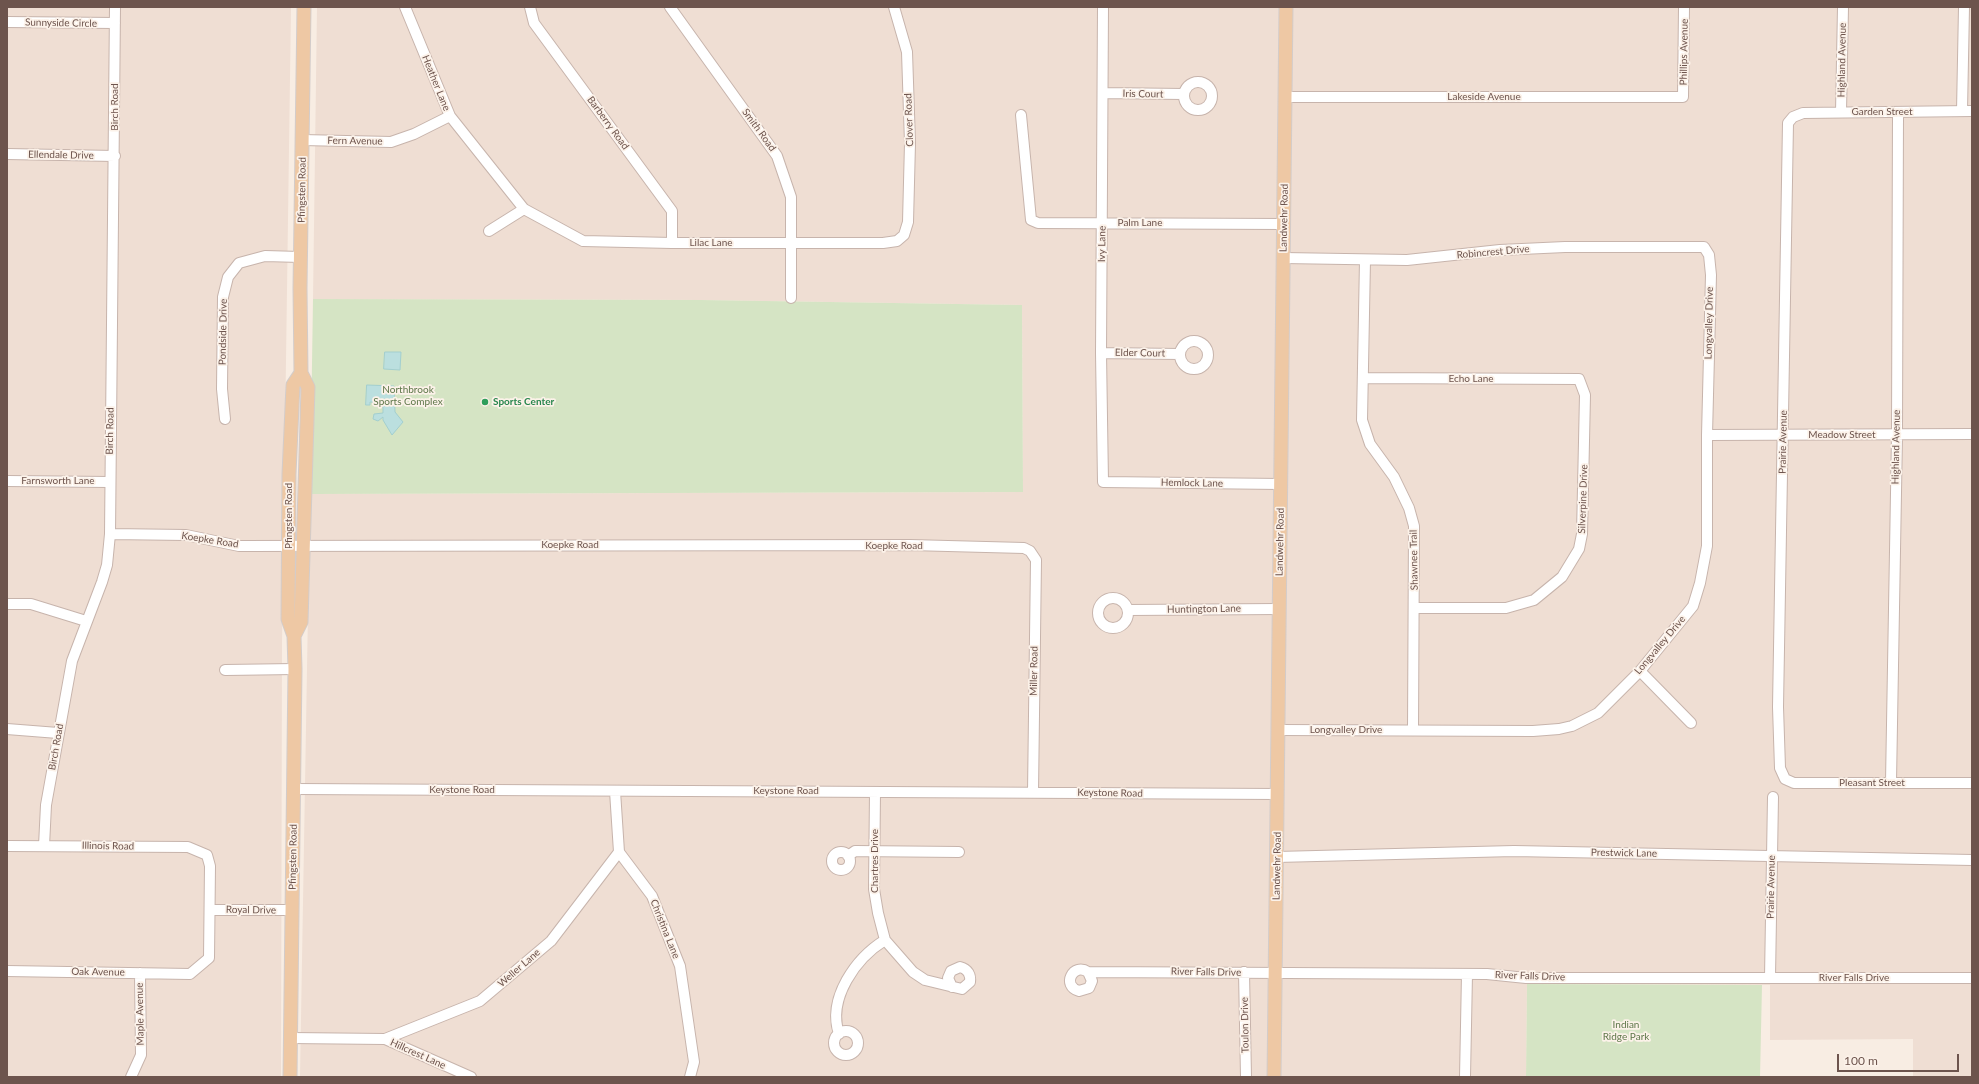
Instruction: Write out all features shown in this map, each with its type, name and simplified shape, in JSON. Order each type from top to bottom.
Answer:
[{"type":"main road","name":"Pfingsten Road","points":[[294,636],[302,622],[308,387],[301,373],[300,257],[304,7]]},
{"type":"main road","name":"Landwehr Road","points":[[1274,1077],[1286,7]]},
{"type":"main road","name":"Pfingsten Road","points":[[290,1077],[295,670],[294,636],[288,619],[290,474],[293,385],[301,373]]},
{"type":"main road","points":[[290,474],[305,474]]},
{"type":"street","name":"Birch Road","points":[[44,846],[46,804],[72,661],[102,582],[110,534],[109,482],[115,156],[115,7]]},
{"type":"street","name":"Heather Lane","points":[[405,7],[450,116],[524,209]]},
{"type":"street","name":"Barberry Road","points":[[530,7],[534,23],[672,211],[672,243]]},
{"type":"street","name":"Smith Road","points":[[670,7],[777,156],[791,197],[791,298]]},
{"type":"street","name":"Clover Road","points":[[894,7],[907,52],[910,144],[908,222],[904,235]]},
{"type":"street","name":"Ivy Lane","points":[[1103,7],[1104,93],[1101,353],[1103,482]]},
{"type":"street","name":"Phillips Avenue","points":[[1683,97],[1684,7]]},
{"type":"street","name":"Highland Avenue","points":[[1842,112],[1843,7]]},
{"type":"street","points":[[1964,7],[1967,111]]},
{"type":"street","name":"Sunnyside Circle","points":[[7,22],[115,23]]},
{"type":"street","name":"Iris Court","points":[[1104,93],[1183,94]]},
{"type":"street","name":"Lakeside Avenue","points":[[1285,97],[1683,97]]},
{"type":"street","name":"Garden Street","points":[[1793,118],[1803,113],[1967,111]]},
{"type":"street","name":"Highland Avenue","points":[[1891,782],[1897,435],[1898,113]]},
{"type":"street","name":"Palm Lane","points":[[1021,115],[1031,220],[1038,223],[1284,224]]},
{"type":"street","name":"Fern Avenue","points":[[302,140],[391,142],[414,134],[450,116]]},
{"type":"street","name":"Prairie Avenue","points":[[1780,768],[1778,707],[1788,123],[1793,118]]},
{"type":"street","name":"Ellendale Drive","points":[[7,154],[115,156]]},
{"type":"street","name":"Lilac Lane","points":[[524,209],[583,241],[672,243],[883,243],[897,241],[904,235]]},
{"type":"street","points":[[489,231],[524,209]]},
{"type":"street","name":"Robincrest Drive","points":[[1283,258],[1407,260],[1500,250],[1565,247],[1704,247]]},
{"type":"street","name":"Longvalley Drive","points":[[1279,730],[1546,730],[1572,726],[1589,718],[1605,707],[1640,671],[1694,606],[1707,546],[1707,435],[1711,275],[1709,255],[1704,247]]},
{"type":"street","name":"Pondside Drive","points":[[225,419],[222,389],[223,297],[228,277],[239,263],[265,256],[300,257]]},
{"type":"street","name":"Shawnee Trail","points":[[1365,260],[1362,420],[1370,444],[1394,477],[1409,508],[1414,526],[1413,730]]},
{"type":"street","name":"Elder Court","points":[[1101,353],[1180,354]]},
{"type":"street","name":"Echo Lane","points":[[1363,378],[1579,379]]},
{"type":"street","name":"Silverpine Drive","points":[[1414,608],[1506,608],[1534,600],[1562,577],[1579,549],[1582,534],[1585,395],[1579,379]]},
{"type":"street","name":"Meadow Street","points":[[1707,435],[1972,434]]},
{"type":"street","name":"Farnsworth Lane","points":[[7,481],[109,482]]},
{"type":"street","name":"Hemlock Lane","points":[[1103,482],[1281,484]]},
{"type":"street","name":"Koepke Road","points":[[110,534],[186,535],[239,546],[910,545],[1019,547],[1030,550]]},
{"type":"street","name":"Miller Road","points":[[1030,550],[1036,560],[1033,792]]},
{"type":"street","points":[[7,604],[31,604],[86,621]]},
{"type":"street","name":"Huntington Lane","points":[[1128,610],[1279,609]]},
{"type":"street","points":[[225,670],[295,670]]},
{"type":"street","points":[[1640,671],[1691,722]]},
{"type":"street","points":[[7,729],[58,733]]},
{"type":"street","name":"Pleasant Street","points":[[1780,768],[1786,779],[1794,783],[1972,783]]},
{"type":"street","name":"Keystone Road","points":[[294,789],[1278,794]]},
{"type":"street","points":[[615,791],[618,852]]},
{"type":"street","name":"Chartres Drive","points":[[875,792],[874,889],[885,940],[913,972],[925,980],[952,987]]},
{"type":"street","name":"Prairie Avenue","points":[[1770,978],[1773,797]]},
{"type":"street","name":"Illinois Road","points":[[7,846],[188,847],[207,855],[210,866],[210,910]]},
{"type":"street","points":[[848,856],[855,851],[959,852]]},
{"type":"street","name":"Weller Lane","points":[[385,1039],[480,1001],[551,940],[618,852]]},
{"type":"street","name":"Christina Lane","points":[[618,852],[652,896],[680,966],[694,1062],[690,1077]]},
{"type":"street","name":"Prestwick Lane","points":[[1277,856],[1514,852],[1772,855],[1972,860]]},
{"type":"street","name":"Royal Drive","points":[[210,910],[292,910]]},
{"type":"street","name":"Oak Avenue","points":[[7,971],[190,974],[209,958],[210,910]]},
{"type":"street","points":[[839,1034],[836,1023],[836,1007],[844,985],[857,964],[875,946],[885,940]]},
{"type":"street","name":"River Falls Drive","points":[[1088,972],[1467,974],[1526,978],[1972,978]]},
{"type":"street","name":"Toulon Drive","points":[[1244,972],[1246,1077]]},
{"type":"street","name":"Maple Avenue","points":[[130,1077],[141,1055],[140,973]]},
{"type":"street","points":[[1465,1077],[1467,974]]},
{"type":"street","name":"Hillcrest Lane","points":[[290,1038],[385,1039],[471,1077]]},
{"type":"shaded area","points":[[7,7],[291,7],[282,643],[281,1077],[7,1077]]},
{"type":"shaded area","points":[[317,7],[1972,7],[1972,1077],[1913,1077],[1913,1039],[1770,1040],[1770,985],[1527,984],[1526,1077],[300,1077],[310,494],[1023,492],[1022,305],[701,300],[313,299]]},
{"type":"green space","name":"Northbrook Sports Complex","points":[[313,299],[701,300],[1022,305],[1023,492],[310,494]]},
{"type":"green space","name":"Indian Ridge Park","points":[[1527,984],[1762,985],[1760,1077],[1526,1077]]},
{"type":"water","points":[[385,352],[401,352],[400,370],[384,369]]},
{"type":"water","points":[[367,385],[394,386],[395,412],[403,422],[392,435],[383,420],[383,417],[378,421],[373,419],[374,414],[383,413],[383,403],[370,402],[370,405],[366,405]]},
{"type":"place","name":"Sports Center","points":[[485,402]]}]
